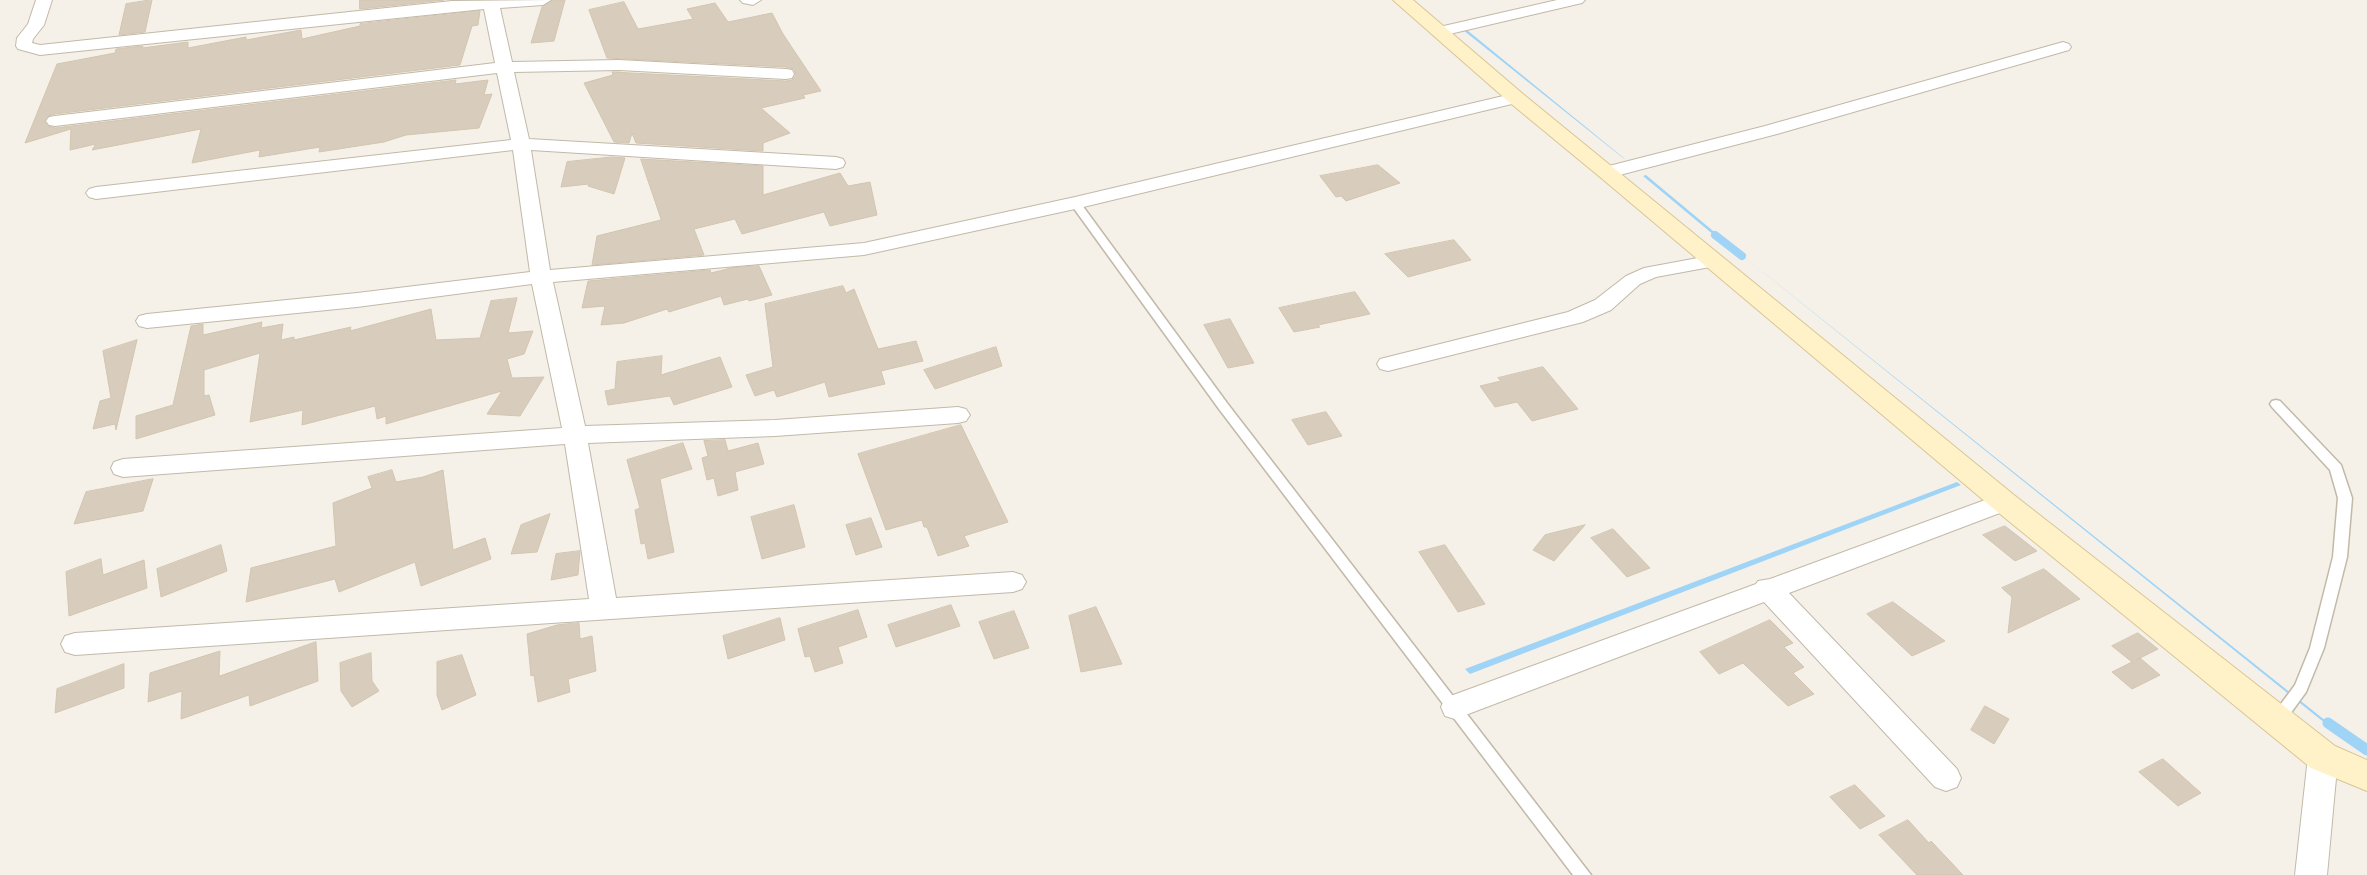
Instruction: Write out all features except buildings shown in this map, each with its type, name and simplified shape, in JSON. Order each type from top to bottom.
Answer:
[{"type":"street","points":[[44,0],[36,26],[25,38],[24,46],[40,50],[61,49],[452,3],[491,4],[543,0]]},
{"type":"street","points":[[748,0],[753,0]]},
{"type":"street","points":[[1402,0],[1441,31],[1516,98],[1608,172],[2004,502],[2323,756],[2367,776]]},
{"type":"street","points":[[1441,31],[1577,0]]},
{"type":"street","points":[[491,4],[521,144],[541,277],[574,435],[604,608]]},
{"type":"street","points":[[1608,172],[1771,130],[2063,47]]},
{"type":"street","points":[[55,121],[503,67],[620,65],[786,74]]},
{"type":"street","points":[[147,321],[357,300],[541,277],[864,249],[1075,203],[1516,98]]},
{"type":"street","points":[[96,193],[521,144],[836,163]]},
{"type":"street","points":[[1388,364],[1575,317],[1603,305],[1633,280],[1651,272],[1714,261]]},
{"type":"street","points":[[123,468],[574,435],[775,428],[958,415]]},
{"type":"street","points":[[1455,706],[1767,588],[2004,502]]},
{"type":"street","points":[[75,644],[1012,582]]},
{"type":"street","points":[[1767,588],[1946,778]]},
{"type":"street","points":[[2310,875],[2323,756]]},
{"type":"lane","points":[[1075,203],[1223,406],[1583,875]]},
{"type":"lane","points":[[2276,404],[2336,468],[2345,498],[2340,558],[2317,648],[2302,688],[2277,720]]},
{"type":"water","points":[[1463,30],[1467,30],[1625,159],[1623,158]]},
{"type":"water","points":[[1646,175],[1724,240],[1721,241],[1643,176]]},
{"type":"water","points":[[1734,249],[2341,733],[2357,743],[2358,747],[2336,732]]},
{"type":"water","points":[[1957,482],[1961,485],[1470,674],[1465,669]]},
{"type":"waterway","points":[[1715,235],[1742,256]]},
{"type":"waterway","points":[[2328,723],[2367,750]]}]
